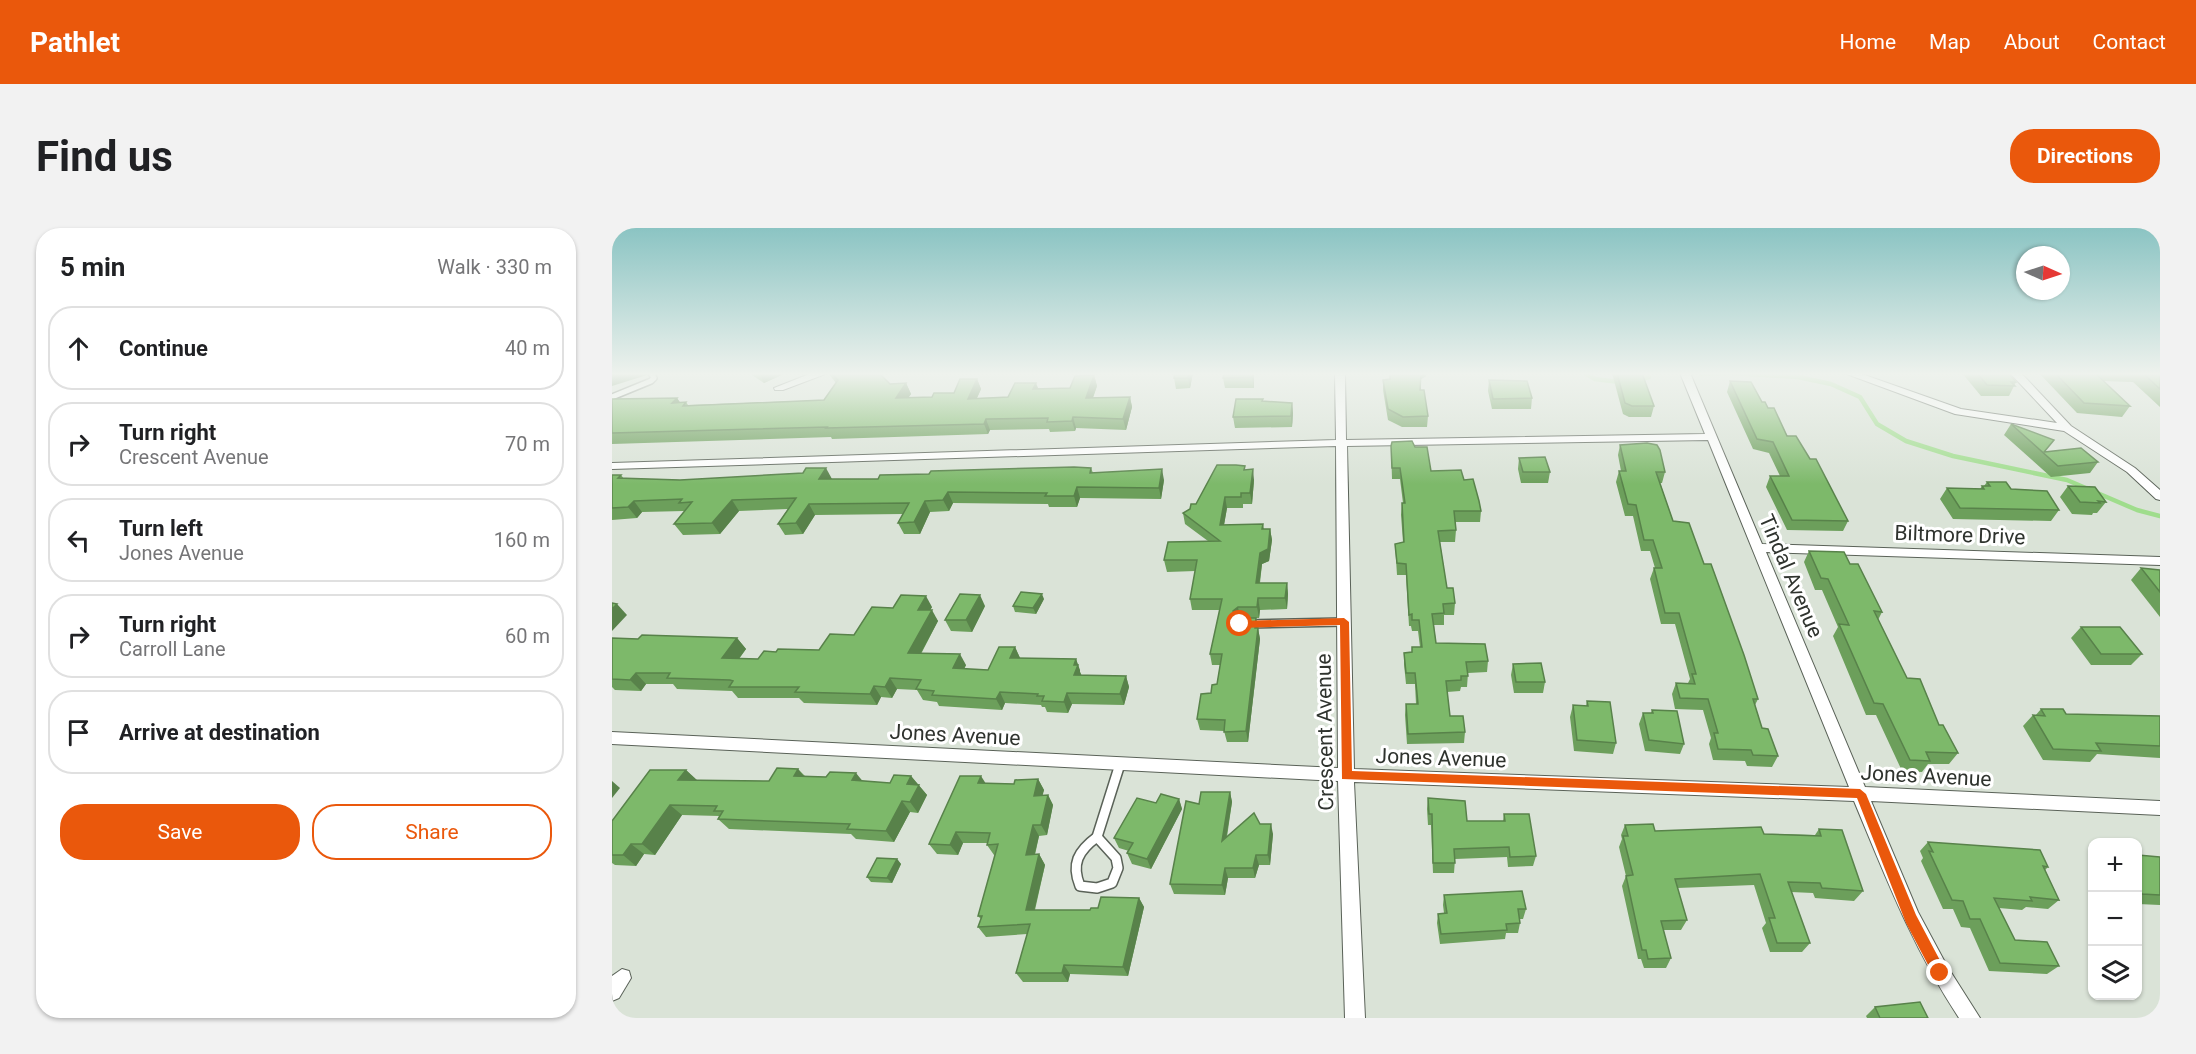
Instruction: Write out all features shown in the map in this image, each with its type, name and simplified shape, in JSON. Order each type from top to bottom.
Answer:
[{"type":"street","name":"Crescent Avenue","points":[[1341,410],[1346,775],[1355,1018]]},
{"type":"street","name":"Tindal Avenue","points":[[1700,410],[1911,918],[1940,973],[1970,1018]]},
{"type":"street","points":[[1953,410],[2067,428]]},
{"type":"street","points":[[2050,410],[2067,428],[2130,470],[2160,496]]},
{"type":"street","points":[[612,466],[1342,443],[1711,437]]},
{"type":"street","name":"Biltmore Drive","points":[[1759,548],[2160,561]]},
{"type":"street","name":"Jones Avenue","points":[[612,738],[1346,775],[1860,794],[2160,808]]},
{"type":"lane","points":[[1240,624],[1344,622]]},
{"type":"lane","points":[[1097,837],[1118,860],[1119,872],[1112,883],[1097,888],[1080,886],[1074,872],[1078,856],[1084,846],[1097,837],[1120,764]]},
{"type":"building","points":[[612,410],[1126,410],[1123,419],[1073,417],[1072,421],[1047,422],[1048,418],[986,419],[984,424],[612,433]]},
{"type":"building","points":[[1234,410],[1291,410],[1291,416],[1233,417]]},
{"type":"building","points":[[1390,410],[1427,410],[1428,416],[1403,417]]},
{"type":"building","points":[[1743,410],[1775,410],[1787,436],[1796,436],[1810,459],[1816,459],[1848,521],[1792,520],[1770,476],[1789,476],[1773,442],[1757,439]]},
{"type":"building","points":[[2011,424],[2054,440],[2044,452],[2081,448],[2098,462],[2058,466]]},
{"type":"building","points":[[1412,441],[1415,447],[1427,447],[1431,471],[1461,470],[1464,480],[1473,479],[1481,511],[1454,511],[1456,530],[1438,531],[1447,588],[1453,588],[1455,603],[1443,604],[1444,613],[1432,614],[1436,643],[1485,644],[1488,661],[1466,662],[1468,676],[1461,676],[1461,680],[1446,681],[1450,716],[1463,716],[1465,732],[1408,734],[1406,704],[1418,704],[1415,673],[1406,673],[1404,653],[1412,652],[1412,647],[1422,647],[1419,620],[1412,620],[1412,614],[1409,615],[1406,564],[1397,563],[1395,544],[1404,542],[1402,503],[1405,503],[1400,468],[1392,468],[1391,446],[1392,442]]},
{"type":"building","points":[[1647,443],[1657,445],[1660,450],[1665,472],[1656,472],[1673,521],[1689,523],[1704,564],[1711,564],[1758,699],[1753,699],[1762,728],[1768,729],[1778,756],[1753,755],[1751,750],[1718,749],[1714,733],[1718,733],[1708,699],[1680,698],[1676,683],[1695,684],[1692,674],[1696,674],[1679,613],[1665,613],[1654,568],[1662,568],[1653,540],[1644,540],[1636,505],[1628,504],[1619,471],[1626,471],[1620,445]]},
{"type":"building","points":[[1545,457],[1550,472],[1523,472],[1519,458]]},
{"type":"building","points":[[1217,465],[1245,466],[1244,470],[1253,469],[1250,493],[1241,493],[1241,497],[1225,497],[1220,525],[1263,524],[1262,529],[1270,529],[1268,549],[1260,553],[1256,583],[1287,583],[1285,598],[1258,598],[1257,607],[1238,607],[1233,611],[1236,618],[1256,618],[1255,628],[1258,628],[1246,731],[1224,732],[1225,720],[1197,719],[1201,694],[1211,693],[1212,685],[1217,684],[1222,654],[1210,654],[1222,599],[1190,599],[1197,560],[1164,560],[1168,542],[1220,541],[1183,513],[1190,509],[1191,504],[1196,504]]},
{"type":"building","points":[[806,468],[826,468],[819,479],[878,479],[880,475],[929,474],[931,471],[1091,468],[1090,473],[1162,469],[1159,488],[1077,487],[1074,496],[1045,496],[1047,493],[948,492],[943,500],[925,501],[914,522],[898,523],[909,503],[809,504],[796,523],[778,524],[796,498],[732,500],[712,523],[674,524],[692,502],[679,503],[682,499],[634,501],[628,507],[612,508],[612,475],[621,475],[618,478],[680,480],[803,473]]},
{"type":"building","points":[[1987,482],[2006,482],[2011,489],[2047,491],[2059,510],[1960,508],[1947,488],[1984,489],[1982,486],[1990,486]]},
{"type":"building","points":[[2068,486],[2095,487],[2106,502],[2080,502]]},
{"type":"building","points":[[1809,551],[1844,552],[1850,564],[1858,564],[1882,612],[1874,611],[1907,678],[1920,679],[1939,725],[1943,725],[1958,753],[1926,752],[1930,761],[1910,760],[1883,704],[1874,703],[1839,624],[1849,625],[1828,579],[1821,578]]},
{"type":"building","points":[[2141,568],[2160,570],[2160,592]]},
{"type":"building","points":[[1021,592],[1042,594],[1033,608],[1013,606]]},
{"type":"building","points":[[960,594],[980,595],[966,620],[945,620]]},
{"type":"building","points":[[901,595],[926,596],[918,610],[932,610],[908,653],[960,654],[953,668],[988,670],[999,647],[1015,647],[1010,658],[1076,659],[1074,665],[1078,665],[1074,675],[1126,676],[1120,694],[1067,693],[1064,702],[1042,701],[1044,696],[1037,696],[1038,694],[1000,692],[996,699],[932,695],[934,691],[916,689],[921,680],[890,678],[885,687],[874,686],[870,694],[795,692],[799,687],[729,687],[733,681],[667,678],[670,673],[636,673],[630,680],[612,679],[612,638],[638,639],[642,635],[737,638],[722,658],[758,659],[764,651],[776,652],[778,649],[819,650],[830,634],[854,635],[872,607],[893,608]]},
{"type":"building","points":[[2081,627],[2120,627],[2142,654],[2101,654]]},
{"type":"building","points":[[1541,663],[1545,682],[1516,682],[1513,664]]},
{"type":"building","points":[[1587,701],[1610,702],[1616,743],[1577,740],[1573,705],[1588,706]]},
{"type":"building","points":[[2041,709],[2063,709],[2066,714],[2160,716],[2160,746],[2096,743],[2101,751],[2053,749],[2033,715],[2045,716]]},
{"type":"building","points":[[1652,710],[1677,711],[1684,744],[1649,740],[1643,713],[1653,713]]},
{"type":"building","points":[[777,768],[798,769],[794,776],[826,777],[830,772],[856,773],[852,780],[890,783],[894,775],[911,776],[907,784],[919,785],[910,802],[902,801],[886,831],[847,829],[850,824],[718,819],[723,811],[714,811],[717,806],[670,805],[642,844],[631,844],[623,855],[612,855],[612,821],[650,770],[686,770],[678,780],[769,781]]},
{"type":"building","points":[[960,776],[981,776],[978,783],[1014,784],[1015,780],[1038,779],[1034,796],[1048,795],[1041,825],[1033,825],[1026,855],[1039,854],[1026,910],[1090,910],[1098,908],[1101,897],[1139,898],[1123,967],[1064,965],[1062,973],[1016,973],[1030,924],[978,927],[982,916],[978,916],[998,844],[987,845],[990,833],[956,832],[950,845],[929,844]]},
{"type":"building","points":[[1201,792],[1230,792],[1222,841],[1254,813],[1260,824],[1271,824],[1268,855],[1256,855],[1253,868],[1225,868],[1222,885],[1170,884],[1186,801],[1199,804]]},
{"type":"building","points":[[1161,794],[1179,799],[1147,859],[1127,853],[1133,843],[1114,838],[1137,798],[1156,803]]},
{"type":"building","points":[[1428,798],[1465,801],[1467,821],[1505,821],[1504,814],[1529,814],[1536,856],[1510,857],[1509,847],[1454,849],[1455,863],[1433,863],[1432,814],[1429,814]]},
{"type":"building","points":[[1653,824],[1655,831],[1761,827],[1764,834],[1821,836],[1819,829],[1842,830],[1863,891],[1822,888],[1820,883],[1788,882],[1810,943],[1777,943],[1769,918],[1775,918],[1760,874],[1675,879],[1687,920],[1661,921],[1671,958],[1648,959],[1646,950],[1642,950],[1626,876],[1633,875],[1623,836],[1628,836],[1625,825]]},
{"type":"building","points":[[1928,842],[2040,850],[2048,867],[2043,866],[2059,900],[2030,897],[2032,901],[1994,898],[2015,940],[2047,942],[2059,966],[2000,963],[1980,919],[1970,919],[1963,901],[1952,900],[1929,851],[1933,852]]},
{"type":"building","points":[[2142,855],[2160,857],[2160,895],[2142,894]]},
{"type":"building","points":[[877,858],[897,859],[887,878],[867,877]]},
{"type":"building","points":[[1522,891],[1526,909],[1518,909],[1520,923],[1506,924],[1507,930],[1441,934],[1438,914],[1447,913],[1444,895]]},
{"type":"building","points":[[1920,1002],[1928,1018],[1880,1018],[1875,1007]]},
{"type":"waterway","points":[[1868,410],[1877,424],[1906,441],[1953,456],[2067,480],[2137,510],[2160,516]]},
{"type":"route","points":[[1240,624],[1344,622],[1346,775],[1860,794],[1911,918],[1940,973]]}]
